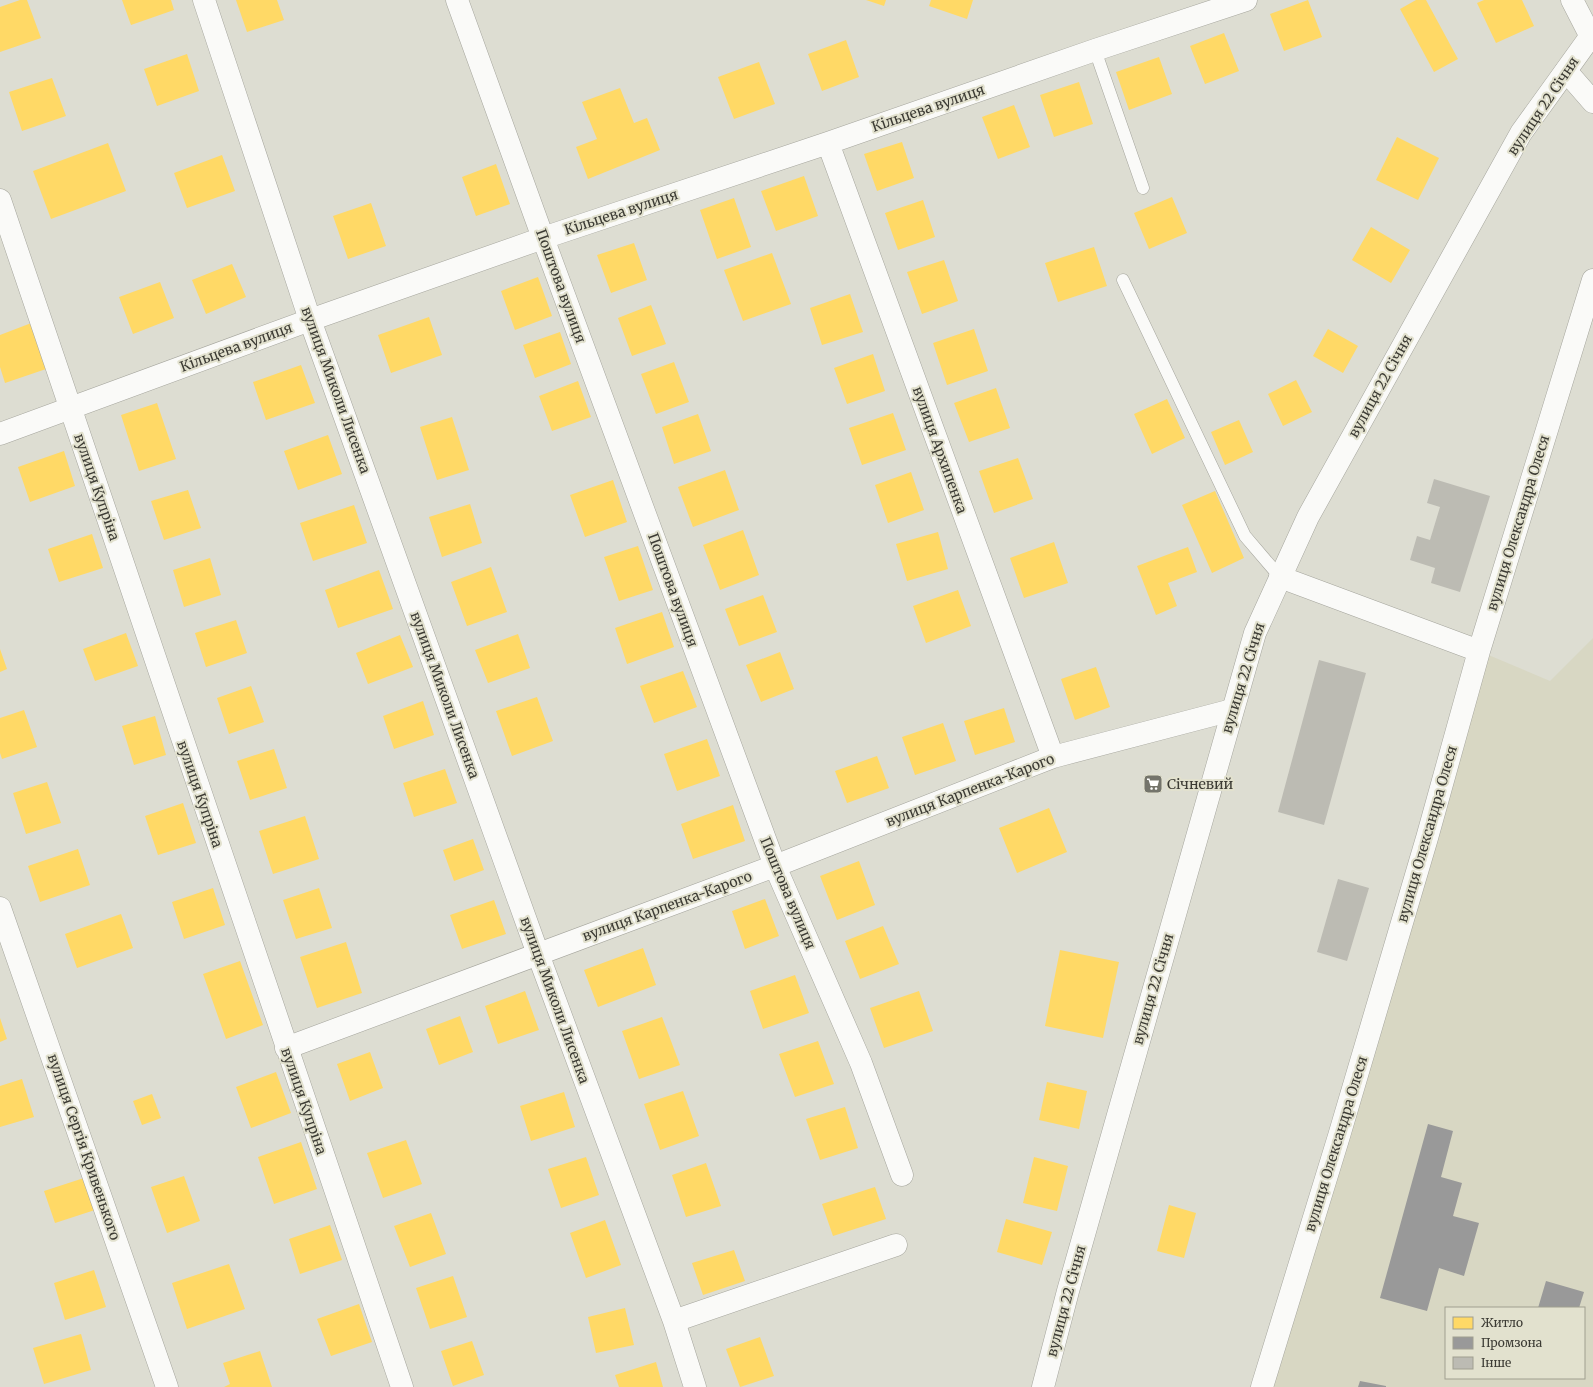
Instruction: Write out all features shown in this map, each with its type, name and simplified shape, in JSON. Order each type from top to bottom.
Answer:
[{"type":"street","name":"вулиця Миколи Лисенка","points":[[204,0],[310,320],[538,954],[674,1321],[695,1387]]},
{"type":"street","name":"Поштова вулиця","points":[[456,0],[775,866],[861,1064],[902,1175]]},
{"type":"street","name":"Кільцева вулиця","points":[[0,434],[310,320],[543,238],[828,143],[1223,4],[1246,0]]},
{"type":"street","points":[[1572,0],[1592,34]]},
{"type":"street","name":"вулиця 22 Січня","points":[[1043,1387],[1068,1292],[1255,633],[1308,517],[1521,133],[1592,34]]},
{"type":"street","points":[[1566,71],[1593,102]]},
{"type":"street","name":"вулиця Архипенка","points":[[828,143],[1053,757]]},
{"type":"street","name":"вулиця Купріна","points":[[0,200],[402,1387]]},
{"type":"street","name":"вулиця Олександра Олеся","points":[[1262,1387],[1339,1136],[1427,838],[1479,651],[1593,280]]},
{"type":"street","points":[[1280,577],[1479,651]]},
{"type":"street","name":"вулиця Карпенка-Карого","points":[[286,1048],[775,866],[1053,757],[1232,710]]},
{"type":"street","name":"вулиця Сергія Кривенького","points":[[0,908],[167,1387]]},
{"type":"street","points":[[674,1321],[896,1245]]},
{"type":"lane","points":[[1095,50],[1143,188]]},
{"type":"lane","points":[[1123,280],[1245,536],[1280,577]]},
{"type":"shaded area","points":[[1593,638],[1593,1387],[1262,1387],[1479,651],[1550,681]]},
{"type":"building: Житло","points":[[20,0],[27,0],[41,38],[0,52],[0,7]]},
{"type":"building: Житло","points":[[122,0],[171,0],[174,10],[131,25]]},
{"type":"building: Житло","points":[[236,0],[277,0],[284,20],[247,32]]},
{"type":"building: Житло","points":[[866,0],[886,0],[884,6]]},
{"type":"building: Житло","points":[[931,0],[973,0],[967,19],[929,6]]},
{"type":"building: Житло","points":[[1308,0],[1322,37],[1284,51],[1270,14]]},
{"type":"building: Житло","points":[[1416,0],[1426,0],[1458,59],[1434,72],[1400,9]]},
{"type":"building: Житло","points":[[1484,0],[1522,0],[1534,26],[1496,43],[1477,3]]},
{"type":"building: Житло","points":[[1224,33],[1239,71],[1205,84],[1190,46]]},
{"type":"building: Житло","points":[[846,40],[859,77],[822,91],[808,54]]},
{"type":"building: Житло","points":[[187,54],[199,91],[157,106],[144,69]]},
{"type":"building: Житло","points":[[1159,57],[1172,94],[1129,110],[1116,72]]},
{"type":"building: Житло","points":[[759,62],[775,104],[734,119],[718,77]]},
{"type":"building: Житло","points":[[52,78],[66,116],[22,131],[9,92]]},
{"type":"building: Житло","points":[[1079,82],[1093,124],[1054,137],[1040,95]]},
{"type":"building: Житло","points":[[620,88],[634,123],[647,118],[660,150],[588,179],[576,147],[597,139],[582,102]]},
{"type":"building: Житло","points":[[1014,105],[1030,147],[998,159],[982,117]]},
{"type":"building: Житло","points":[[1397,137],[1439,158],[1418,200],[1376,180]]},
{"type":"building: Житло","points":[[902,142],[914,178],[877,191],[864,154]]},
{"type":"building: Житло","points":[[108,143],[126,191],[51,219],[33,171]]},
{"type":"building: Житло","points":[[222,155],[235,191],[187,208],[174,173]]},
{"type":"building: Житло","points":[[496,164],[510,204],[476,216],[462,177]]},
{"type":"building: Житло","points":[[804,176],[818,216],[776,231],[761,191]]},
{"type":"building: Житло","points":[[1172,197],[1187,233],[1149,249],[1134,213]]},
{"type":"building: Житло","points":[[734,198],[751,247],[717,259],[700,210]]},
{"type":"building: Житло","points":[[923,200],[935,237],[898,250],[885,213]]},
{"type":"building: Житло","points":[[371,203],[386,246],[348,259],[333,216]]},
{"type":"building: Житло","points":[[1371,227],[1410,250],[1391,283],[1352,260]]},
{"type":"building: Житло","points":[[634,243],[647,280],[611,293],[597,255]]},
{"type":"building: Житло","points":[[1094,247],[1107,286],[1058,302],[1045,263]]},
{"type":"building: Житло","points":[[772,253],[791,304],[743,321],[724,270]]},
{"type":"building: Житло","points":[[944,260],[958,301],[922,314],[907,272]]},
{"type":"building: Житло","points":[[232,264],[246,297],[206,314],[192,280]]},
{"type":"building: Житло","points":[[538,277],[552,316],[515,330],[501,291]]},
{"type":"building: Житло","points":[[160,282],[174,318],[133,334],[119,297]]},
{"type":"building: Житло","points":[[850,294],[863,332],[822,345],[810,308]]},
{"type":"building: Житло","points":[[651,305],[666,344],[632,356],[618,318]]},
{"type":"building: Житло","points":[[429,317],[442,355],[391,373],[378,335]]},
{"type":"building: Житло","points":[[34,322],[49,368],[5,383],[0,367],[0,335]]},
{"type":"building: Житло","points":[[974,329],[988,371],[947,385],[933,343]]},
{"type":"building: Житло","points":[[1328,329],[1358,346],[1343,373],[1313,356]]},
{"type":"building: Житло","points":[[560,332],[571,364],[535,378],[523,345]]},
{"type":"building: Житло","points":[[873,354],[885,391],[847,404],[834,368]]},
{"type":"building: Житло","points":[[674,362],[689,402],[656,414],[641,374]]},
{"type":"building: Житло","points":[[301,365],[315,403],[266,420],[253,382]]},
{"type":"building: Житло","points":[[1296,380],[1312,412],[1283,426],[1268,394]]},
{"type":"building: Житло","points":[[578,381],[591,417],[552,431],[539,396]]},
{"type":"building: Житло","points":[[996,388],[1010,428],[969,442],[954,403]]},
{"type":"building: Житло","points":[[1167,399],[1185,438],[1152,454],[1134,414]]},
{"type":"building: Житло","points":[[157,403],[176,459],[139,471],[121,415]]},
{"type":"building: Житло","points":[[893,413],[906,450],[862,465],[849,428]]},
{"type":"building: Житло","points":[[698,414],[711,451],[674,464],[662,427]]},
{"type":"building: Житло","points":[[452,417],[469,470],[437,480],[420,427]]},
{"type":"building: Житло","points":[[1239,420],[1253,452],[1225,465],[1211,432]]},
{"type":"building: Житло","points":[[328,435],[342,474],[298,490],[284,451]]},
{"type":"building: Житло","points":[[64,451],[75,486],[30,502],[18,467]]},
{"type":"building: Житло","points":[[1018,458],[1033,499],[994,513],[979,471]]},
{"type":"building: Житло","points":[[725,470],[739,510],[693,527],[678,487]]},
{"type":"building: Житло","points":[[911,472],[924,510],[888,523],[875,485]]},
{"type":"building: Житло","points":[[613,480],[627,522],[585,537],[570,495]]},
{"type":"building: Житло","points":[[188,490],[201,528],[164,540],[151,501]]},
{"type":"building: Житло","points":[[1215,491],[1244,558],[1212,573],[1182,505]]},
{"type":"building: Житло","points":[[470,504],[482,543],[442,557],[429,517]]},
{"type":"building: Житло","points":[[354,505],[367,543],[313,561],[300,523]]},
{"type":"building: Житло","points":[[743,530],[759,575],[720,590],[703,545]]},
{"type":"building: Житло","points":[[938,532],[948,569],[907,581],[896,544]]},
{"type":"building: Житло","points":[[92,534],[103,568],[59,582],[48,549]]},
{"type":"building: Житло","points":[[1054,542],[1068,583],[1024,598],[1010,558]]},
{"type":"building: Житло","points":[[638,546],[653,590],[619,601],[604,557]]},
{"type":"building: Житло","points":[[1188,547],[1197,572],[1168,583],[1177,606],[1156,615],[1137,566]]},
{"type":"building: Житло","points":[[210,558],[221,595],[184,607],[173,570]]},
{"type":"building: Житло","points":[[491,567],[507,612],[467,626],[451,582]]},
{"type":"building: Житло","points":[[379,570],[393,609],[338,628],[325,590]]},
{"type":"building: Житло","points":[[958,590],[971,626],[926,643],[913,606]]},
{"type":"building: Житло","points":[[763,595],[777,632],[739,646],[725,609]]},
{"type":"building: Житло","points":[[662,612],[674,647],[627,664],[615,628]]},
{"type":"building: Житло","points":[[236,620],[247,653],[206,667],[195,633]]},
{"type":"building: Житло","points":[[126,633],[138,666],[95,681],[83,649]]},
{"type":"building: Житло","points":[[518,634],[530,668],[488,683],[475,650]]},
{"type":"building: Житло","points":[[400,635],[413,667],[368,684],[356,653]]},
{"type":"building: Житло","points":[[0,649],[7,669],[0,672]]},
{"type":"building: Житло","points":[[780,652],[794,689],[761,702],[746,665]]},
{"type":"building: Житло","points":[[1096,667],[1110,707],[1075,720],[1061,679]]},
{"type":"building: Житло","points":[[683,671],[697,707],[654,723],[640,686]]},
{"type":"building: Житло","points":[[251,686],[264,722],[229,734],[217,698]]},
{"type":"building: Житло","points":[[537,697],[553,741],[512,756],[496,711]]},
{"type":"building: Житло","points":[[423,701],[434,735],[394,749],[383,716]]},
{"type":"building: Житло","points":[[1004,708],[1015,742],[975,755],[964,721]]},
{"type":"building: Житло","points":[[24,710],[37,747],[2,759],[0,753],[0,718]]},
{"type":"building: Житло","points":[[155,716],[166,755],[134,765],[122,726]]},
{"type":"building: Житло","points":[[943,723],[956,761],[915,775],[902,737]]},
{"type":"building: Житло","points":[[707,739],[720,776],[677,791],[664,754]]},
{"type":"building: Житло","points":[[274,749],[287,788],[250,800],[237,761]]},
{"type":"building: Житло","points":[[877,756],[889,788],[847,803],[835,771]]},
{"type":"building: Житло","points":[[445,769],[457,803],[414,817],[403,783]]},
{"type":"building: Житло","points":[[47,782],[61,823],[26,834],[13,793]]},
{"type":"building: Житло","points":[[183,803],[196,843],[158,855],[145,816]]},
{"type":"building: Житло","points":[[733,805],[745,841],[693,859],[681,824]]},
{"type":"building: Житло","points":[[1049,808],[1067,852],[1017,873],[999,828]]},
{"type":"building: Житло","points":[[305,816],[319,859],[273,874],[259,831]]},
{"type":"building: Житло","points":[[473,839],[484,870],[454,881],[443,850]]},
{"type":"building: Житло","points":[[78,849],[90,885],[40,902],[28,866]]},
{"type":"building: Житло","points":[[859,861],[875,905],[837,920],[820,876]]},
{"type":"building: Житло","points":[[213,888],[225,925],[184,939],[172,902]]},
{"type":"building: Житло","points":[[319,888],[332,928],[296,939],[283,900]]},
{"type":"building: Житло","points":[[765,899],[779,936],[745,949],[732,911]]},
{"type":"building: Житло","points":[[494,900],[506,934],[462,949],[450,915]]},
{"type":"building: Житло","points":[[121,914],[133,948],[77,968],[65,934]]},
{"type":"building: Житло","points":[[883,926],[899,964],[860,979],[845,941]]},
{"type":"building: Житло","points":[[346,942],[362,993],[317,1008],[300,957]]},
{"type":"building: Житло","points":[[643,948],[656,985],[598,1007],[584,970]]},
{"type":"building: Житло","points":[[1060,950],[1119,962],[1103,1038],[1045,1026]]},
{"type":"building: Житло","points":[[240,961],[263,1025],[226,1039],[203,974]]},
{"type":"building: Житло","points":[[795,975],[809,1013],[763,1029],[750,991]]},
{"type":"building: Житло","points":[[525,991],[539,1030],[498,1044],[485,1006]]},
{"type":"building: Житло","points":[[919,991],[933,1031],[884,1048],[870,1008]]},
{"type":"building: Житло","points":[[460,1016],[473,1052],[439,1065],[426,1029]]},
{"type":"building: Житло","points":[[662,1017],[680,1065],[639,1079],[622,1031]]},
{"type":"building: Житло","points":[[0,1018],[7,1039],[0,1042]]},
{"type":"building: Житло","points":[[818,1041],[834,1084],[795,1097],[779,1054]]},
{"type":"building: Житло","points":[[370,1052],[383,1088],[350,1101],[337,1064]]},
{"type":"building: Житло","points":[[276,1072],[291,1113],[251,1128],[236,1087]]},
{"type":"building: Житло","points":[[22,1079],[34,1117],[0,1127],[0,1086]]},
{"type":"building: Житло","points":[[1047,1082],[1087,1091],[1079,1129],[1039,1120]]},
{"type":"building: Житло","points":[[683,1091],[699,1136],[660,1150],[644,1104]]},
{"type":"building: Житло","points":[[564,1092],[575,1127],[531,1141],[520,1106]]},
{"type":"building: Житло","points":[[152,1094],[161,1118],[142,1125],[133,1101]]},
{"type":"building: Житло","points":[[845,1107],[858,1148],[820,1160],[806,1119]]},
{"type":"building: Житло","points":[[406,1140],[422,1184],[383,1198],[367,1153]]},
{"type":"building: Житло","points":[[301,1142],[317,1189],[274,1204],[258,1157]]},
{"type":"building: Житло","points":[[586,1157],[599,1195],[561,1208],[548,1169]]},
{"type":"building: Житло","points":[[1034,1157],[1068,1166],[1057,1211],[1023,1203]]},
{"type":"building: Житло","points":[[706,1163],[721,1206],[686,1217],[672,1175]]},
{"type":"building: Житло","points":[[184,1176],[200,1221],[167,1233],[151,1187]]},
{"type":"building: Житло","points":[[87,1177],[98,1209],[55,1223],[44,1191]]},
{"type":"building: Житло","points":[[875,1187],[886,1219],[833,1236],[822,1204]]},
{"type":"building: Житло","points":[[1169,1205],[1196,1213],[1184,1258],[1157,1251]]},
{"type":"building: Житло","points":[[431,1213],[446,1254],[410,1267],[394,1226]]},
{"type":"building: Житло","points":[[1006,1219],[1052,1232],[1042,1265],[997,1252]]},
{"type":"building: Житло","points":[[605,1220],[621,1265],[586,1278],[570,1233]]},
{"type":"building: Житло","points":[[330,1225],[342,1260],[300,1274],[289,1239]]},
{"type":"building: Житло","points":[[734,1250],[745,1281],[703,1295],[692,1263]]},
{"type":"building: Житло","points":[[229,1264],[245,1309],[187,1329],[172,1283]]},
{"type":"building: Житло","points":[[94,1270],[106,1307],[65,1320],[54,1283]]},
{"type":"building: Житло","points":[[453,1276],[467,1317],[430,1329],[416,1288]]},
{"type":"building: Житло","points":[[359,1304],[372,1342],[331,1356],[317,1319]]},
{"type":"building: Житло","points":[[625,1308],[634,1345],[596,1353],[588,1317]]},
{"type":"building: Житло","points":[[81,1334],[91,1370],[44,1384],[33,1348]]},
{"type":"building: Житло","points":[[760,1337],[774,1376],[740,1387],[726,1349]]},
{"type":"building: Житло","points":[[472,1341],[484,1375],[453,1386],[441,1351]]},
{"type":"building: Житло","points":[[260,1351],[272,1387],[224,1387],[230,1384],[223,1363]]},
{"type":"building: Житло","points":[[656,1362],[663,1387],[619,1387],[615,1375]]},
{"type":"building: Промзона","points":[[1428,1124],[1453,1131],[1441,1177],[1462,1183],[1453,1216],[1479,1223],[1464,1276],[1439,1268],[1427,1311],[1380,1298]]},
{"type":"building: Промзона","points":[[1546,1281],[1584,1292],[1579,1307],[1538,1307]]},
{"type":"building: Промзона","points":[[1360,1381],[1386,1386],[1386,1387],[1358,1387]]},
{"type":"building: Інше","points":[[1434,479],[1490,496],[1460,592],[1431,583],[1435,568],[1410,560],[1417,536],[1430,540],[1440,507],[1427,503]]},
{"type":"building: Інше","points":[[1319,660],[1366,673],[1324,825],[1278,812]]},
{"type":"building: Інше","points":[[1338,879],[1369,888],[1347,961],[1317,952]]},
{"type":"place","name":"Січневий","points":[[1153,784]]}]
